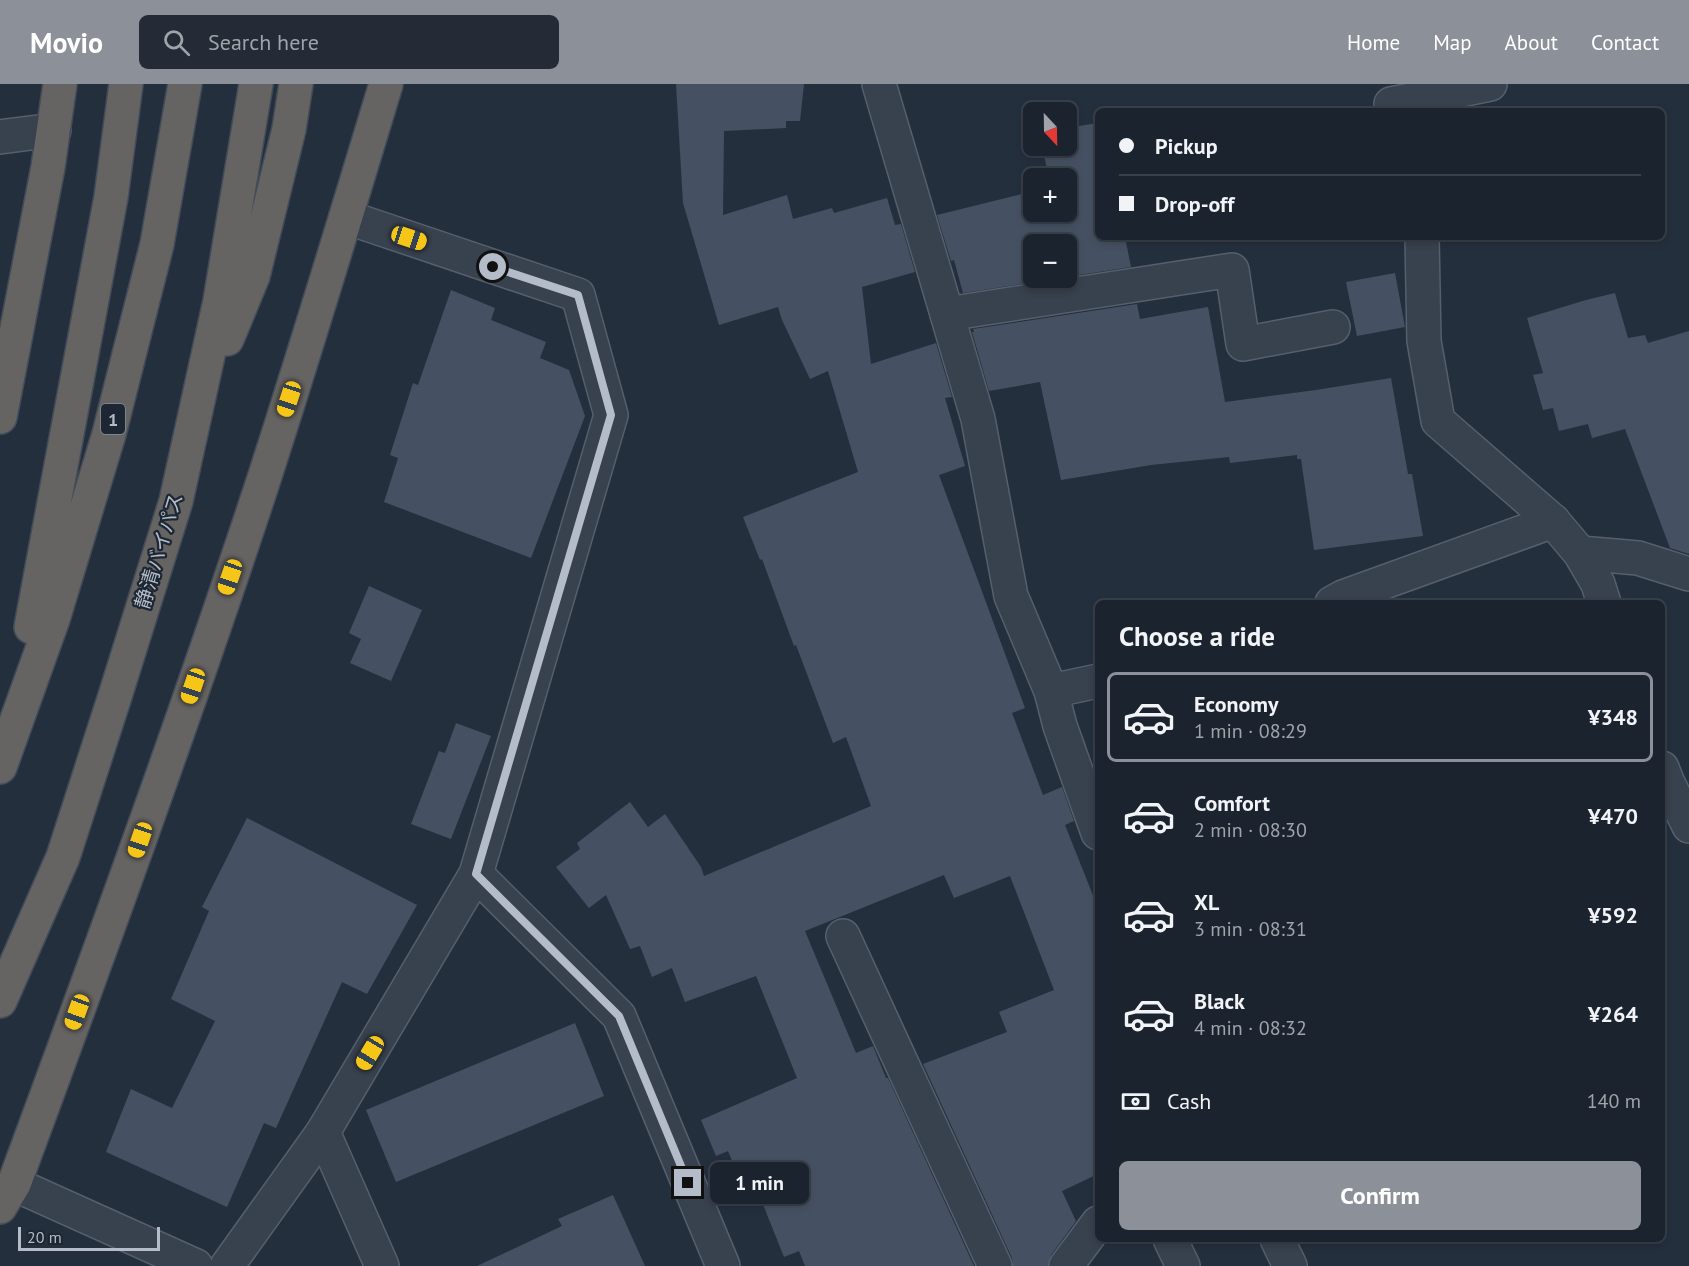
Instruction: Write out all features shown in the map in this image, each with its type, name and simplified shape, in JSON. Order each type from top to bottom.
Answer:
[{"type":"highway","points":[[0,417],[54,130],[60,84]]},
{"type":"highway","points":[[4,757],[109,209],[126,84]]},
{"type":"highway","name":"1","points":[[4,757],[53,619],[109,434],[157,244],[185,84]]},
{"type":"highway","name":"静清バイパス","points":[[0,1001],[63,857],[176,501],[220,301],[256,84]]},
{"type":"highway","points":[[194,418],[253,276],[289,129],[296,84]]},
{"type":"highway","points":[[7,1196],[125,884],[260,490],[386,84]]},
{"type":"street","points":[[879,84],[978,419],[1011,596],[1051,691],[1060,726],[1095,825]]},
{"type":"street","points":[[1389,100],[1490,84]]},
{"type":"street","points":[[0,137],[54,130]]},
{"type":"street","points":[[227,1266],[323,1132],[476,874],[611,415],[578,295],[346,217]]},
{"type":"street","points":[[1422,240],[1424,341],[1438,421],[1553,521],[1580,553],[1598,584],[1603,600]]},
{"type":"street","points":[[947,314],[1232,270],[1243,344],[1333,327]]},
{"type":"street","points":[[1337,600],[1553,521]]},
{"type":"street","points":[[1580,553],[1638,558],[1689,574]]},
{"type":"street","points":[[1051,691],[1095,682]]},
{"type":"street","points":[[1665,776],[1689,826]]},
{"type":"street","points":[[476,874],[619,1016],[723,1266]]},
{"type":"street","points":[[843,936],[995,1266]]},
{"type":"street","points":[[323,1132],[382,1266]]},
{"type":"street","points":[[7,1196],[196,1266]]},
{"type":"street","points":[[1066,1266],[1095,1227]]},
{"type":"street","points":[[1171,1242],[1183,1266]]},
{"type":"street","points":[[1278,1242],[1290,1266]]},
{"type":"building","points":[[676,84],[804,84],[800,121],[786,121],[786,128],[724,131],[723,215],[787,195],[793,219],[832,208],[834,213],[887,198],[895,225],[901,224],[915,272],[862,287],[871,364],[936,343],[952,397],[945,398],[965,466],[939,475],[1025,708],[1012,713],[1043,795],[1062,787],[1074,821],[1065,825],[1095,900],[1095,1175],[1062,1191],[1076,1221],[1051,1255],[1048,1266],[1013,1266],[1012,1258],[923,1064],[1007,1032],[999,1012],[1054,990],[1010,876],[954,898],[944,875],[805,931],[856,1053],[873,1046],[974,1266],[805,1266],[799,1251],[784,1257],[758,1192],[747,1197],[728,1151],[716,1156],[701,1120],[797,1078],[756,976],[685,1002],[672,968],[652,977],[640,946],[630,949],[606,895],[589,908],[556,867],[580,849],[577,843],[630,802],[648,827],[665,814],[701,867],[704,876],[871,806],[846,737],[833,743],[762,559],[760,560],[743,517],[858,472],[828,371],[810,379],[778,307],[719,325],[683,203]]},
{"type":"building","points":[[1095,123],[1095,240],[1126,240],[1131,267],[1077,275],[1077,234],[1023,234],[1023,284],[963,293],[954,260],[951,261],[937,215],[1023,194],[1023,222],[1077,222],[1077,168],[1047,168],[1044,156],[1077,156],[1077,126]]},
{"type":"building","points":[[1395,273],[1405,327],[1357,336],[1346,282]]},
{"type":"building","points":[[451,290],[495,308],[491,320],[546,342],[540,358],[569,370],[585,416],[531,558],[384,502],[398,458],[390,455],[413,383],[418,385]]},
{"type":"building","points":[[1615,293],[1628,338],[1645,335],[1648,343],[1689,331],[1689,554],[1670,548],[1625,429],[1592,438],[1588,424],[1559,431],[1553,408],[1543,410],[1533,375],[1543,373],[1527,318]]},
{"type":"building","points":[[1137,304],[1140,319],[1208,307],[1225,402],[1391,378],[1408,474],[1412,474],[1423,536],[1314,550],[1301,459],[1297,459],[1297,455],[1230,463],[1229,457],[1151,465],[1061,480],[1040,382],[989,391],[973,329]]},
{"type":"building","points":[[369,586],[422,610],[391,681],[350,663],[361,639],[349,633]]},
{"type":"building","points":[[456,723],[491,736],[451,839],[411,824],[439,751],[445,753]]},
{"type":"building","points":[[247,818],[417,905],[367,994],[342,982],[276,1128],[264,1123],[227,1207],[106,1152],[131,1089],[172,1108],[215,1021],[171,999],[209,911],[202,907]]},
{"type":"building","points":[[575,1023],[604,1096],[396,1182],[366,1110]]},
{"type":"building","points":[[613,1195],[645,1266],[477,1266],[562,1226],[558,1219]]},
{"type":"route","points":[[493,267],[578,295],[611,415],[476,874],[619,1016],[688,1183]]}]
